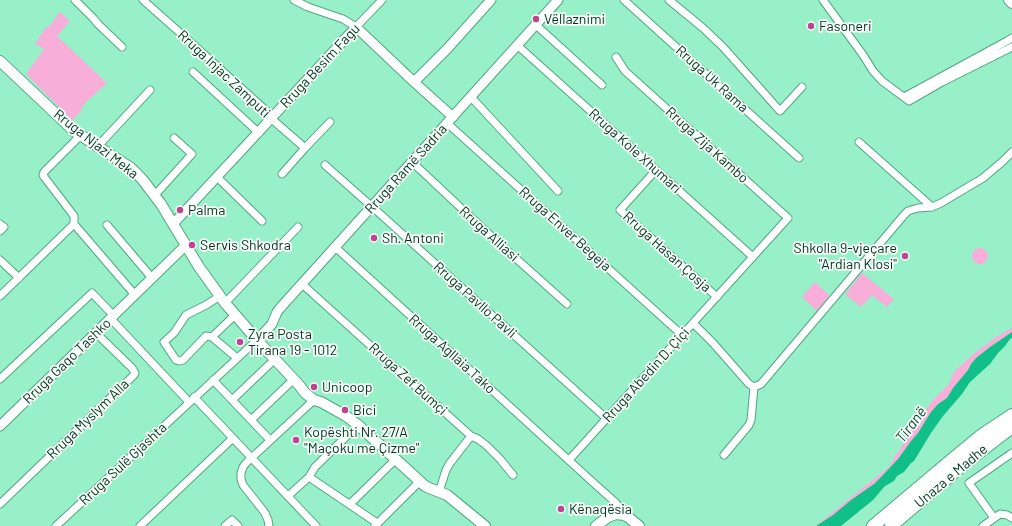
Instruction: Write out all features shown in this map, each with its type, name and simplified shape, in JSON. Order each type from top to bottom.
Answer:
[{"type":"highway","points":[[890,511],[914,484],[936,465],[1012,408]]},
{"type":"highway","points":[[873,526],[982,435],[1012,415]]},
{"type":"highway","name":"Unaza e Madhe","points":[[896,522],[965,463],[1012,427]]},
{"type":"highway","points":[[896,522],[925,502],[964,470],[1012,435]]},
{"type":"main road","points":[[1009,0],[1012,3]]},
{"type":"main road","name":"Rruga Njazi Meka","points":[[0,61],[74,131],[131,168],[142,179],[155,195],[199,267],[223,300],[305,393],[314,400],[321,402],[346,416],[420,481],[429,488],[447,495],[485,526]]},
{"type":"main road","points":[[596,526],[616,514],[624,515],[640,526]]},
{"type":"street","points":[[75,0],[122,47]]},
{"type":"street","name":"Rruga Injac Zamputi","points":[[143,0],[271,115],[274,121],[305,148]]},
{"type":"street","points":[[294,0],[308,7],[343,19],[356,27],[414,82],[450,120]]},
{"type":"street","name":"Rruga Besim Fagu","points":[[173,224],[382,0]]},
{"type":"street","points":[[414,82],[491,0]]},
{"type":"street","name":"Rruga Ramë Sadria","points":[[257,340],[272,324],[281,307],[558,0]]},
{"type":"street","name":"Rruga Uk Rama","points":[[624,0],[799,158]]},
{"type":"street","points":[[670,0],[723,47],[780,112],[802,87]]},
{"type":"street","points":[[823,0],[882,81],[907,99]]},
{"type":"street","points":[[536,25],[602,85]]},
{"type":"street","points":[[907,99],[1012,38]]},
{"type":"street","name":"Rruga Kole Xhumari","points":[[517,45],[753,257]]},
{"type":"street","points":[[907,99],[1012,48]]},
{"type":"street","name":"Rruga Zija Kambo","points":[[616,57],[625,71],[788,218]]},
{"type":"street","points":[[193,72],[258,133]]},
{"type":"street","points":[[98,146],[150,90]]},
{"type":"street","points":[[471,97],[558,192]]},
{"type":"street","name":"Rruga Enver Begeja","points":[[450,120],[682,335]]},
{"type":"street","points":[[282,174],[330,122]]},
{"type":"street","points":[[81,135],[44,172],[43,175],[74,216],[74,224],[135,295]]},
{"type":"street","points":[[155,195],[192,154],[174,138]]},
{"type":"street","points":[[859,142],[932,207]]},
{"type":"street","points":[[693,323],[713,343],[749,384],[757,387],[908,211],[918,208],[932,207],[947,199],[983,178],[1012,152]]},
{"type":"street","name":"Rruga Alliasi","points":[[412,162],[498,243],[567,304]]},
{"type":"street","name":"Rruga Pavllo Pavli","points":[[325,165],[607,419]]},
{"type":"street","name":"Rruga Hasan Çosja","points":[[656,170],[620,210],[717,297]]},
{"type":"street","points":[[217,177],[262,221]]},
{"type":"street","name":"Rruga Abedin D. Çiçi","points":[[569,460],[788,218]]},
{"type":"street","points":[[0,296],[74,224]]},
{"type":"street","points":[[107,225],[152,278]]},
{"type":"street","points":[[238,358],[212,336],[206,336],[183,360],[179,361],[176,360],[164,342],[177,329],[186,315],[206,305],[223,300],[298,227]]},
{"type":"street","name":"Rruga Gaqo Tashko","points":[[0,426],[186,245]]},
{"type":"street","name":"Rruga Agllaia Tako","points":[[335,247],[569,460]]},
{"type":"street","points":[[0,260],[19,278]]},
{"type":"street","name":"Rruga Zef Bumçi","points":[[302,284],[471,436],[487,446],[513,475]]},
{"type":"street","points":[[0,379],[92,293],[112,317],[192,400],[233,438],[316,526]]},
{"type":"street","points":[[212,336],[235,315]]},
{"type":"street","name":"Rruga Myslym Alla","points":[[0,504],[135,373],[132,368],[96,333]]},
{"type":"street","name":"Rruga Sulë Gjashta","points":[[56,526],[257,340]]},
{"type":"street","points":[[232,400],[275,359]]},
{"type":"street","points":[[251,420],[294,379]]},
{"type":"street","points":[[213,380],[270,440]]},
{"type":"street","points":[[724,455],[749,425],[751,420],[754,387]]},
{"type":"street","points":[[269,526],[265,513],[243,485],[241,473],[243,467],[314,400]]},
{"type":"street","points":[[288,496],[309,477],[315,467],[358,425]]},
{"type":"street","points":[[439,492],[446,470],[471,436]]},
{"type":"street","points":[[140,526],[233,438]]},
{"type":"street","points":[[994,518],[969,483],[1011,456]]},
{"type":"street","points":[[350,504],[396,459]]},
{"type":"street","points":[[569,460],[615,502],[624,515]]},
{"type":"street","points":[[309,477],[350,504],[376,525],[420,481]]},
{"type":"street","points":[[982,526],[1000,514],[1007,515],[1012,518]]},
{"type":"street","points":[[225,526],[232,520],[238,526]]},
{"type":"shaded area","points":[[60,12],[70,21],[57,36],[107,83],[81,108],[82,109],[73,121],[26,74],[44,49],[35,44],[46,27],[48,28]]},
{"type":"shaded area","points":[[980,248],[986,250],[988,256],[986,262],[980,264],[974,262],[972,256],[974,250]]},
{"type":"shaded area","points":[[862,273],[894,299],[887,307],[872,295],[861,307],[845,294]]},
{"type":"shaded area","points":[[815,282],[830,296],[817,311],[802,297]]},
{"type":"shaded area","points":[[1012,328],[1012,332],[976,358],[947,398],[938,404],[931,412],[918,433],[898,459],[883,475],[874,484],[833,515],[815,526],[889,467],[902,445],[905,443],[908,433],[917,422],[927,415],[924,412],[933,400],[948,385],[955,371],[972,355],[996,337]]},
{"type":"shaded area","points":[[1012,332],[1012,338],[990,364],[970,382],[943,416],[914,461],[904,472],[897,476],[894,481],[885,486],[873,500],[841,526],[816,526],[874,484],[898,459],[918,433],[931,412],[938,404],[947,398],[976,358]]},
{"type":"place","name":"Vëllaznimi","points":[[536,19]]},
{"type":"place","name":"Fasoneri","points":[[811,26]]},
{"type":"place","name":"Palma","points":[[180,210]]},
{"type":"place","name":"Sh. Antoni","points":[[374,238]]},
{"type":"place","name":"Servis Shkodra","points":[[192,245]]},
{"type":"place","name":"Shkolla 9-vjeçare \"Ardian Klosi\"","points":[[905,256]]},
{"type":"place","name":"Zyra Posta Tirana 19 - 1012","points":[[240,342]]},
{"type":"place","name":"Unicoop","points":[[314,387]]},
{"type":"place","name":"Bici","points":[[345,410]]},
{"type":"place","name":"Kopështi Nr. 27/A \"Maçoku me Çizme\"","points":[[296,440]]},
{"type":"place","name":"Kënaqësia","points":[[561,509]]},
{"type":"water label","name":"Tiranë","points":[[911,425]]}]
